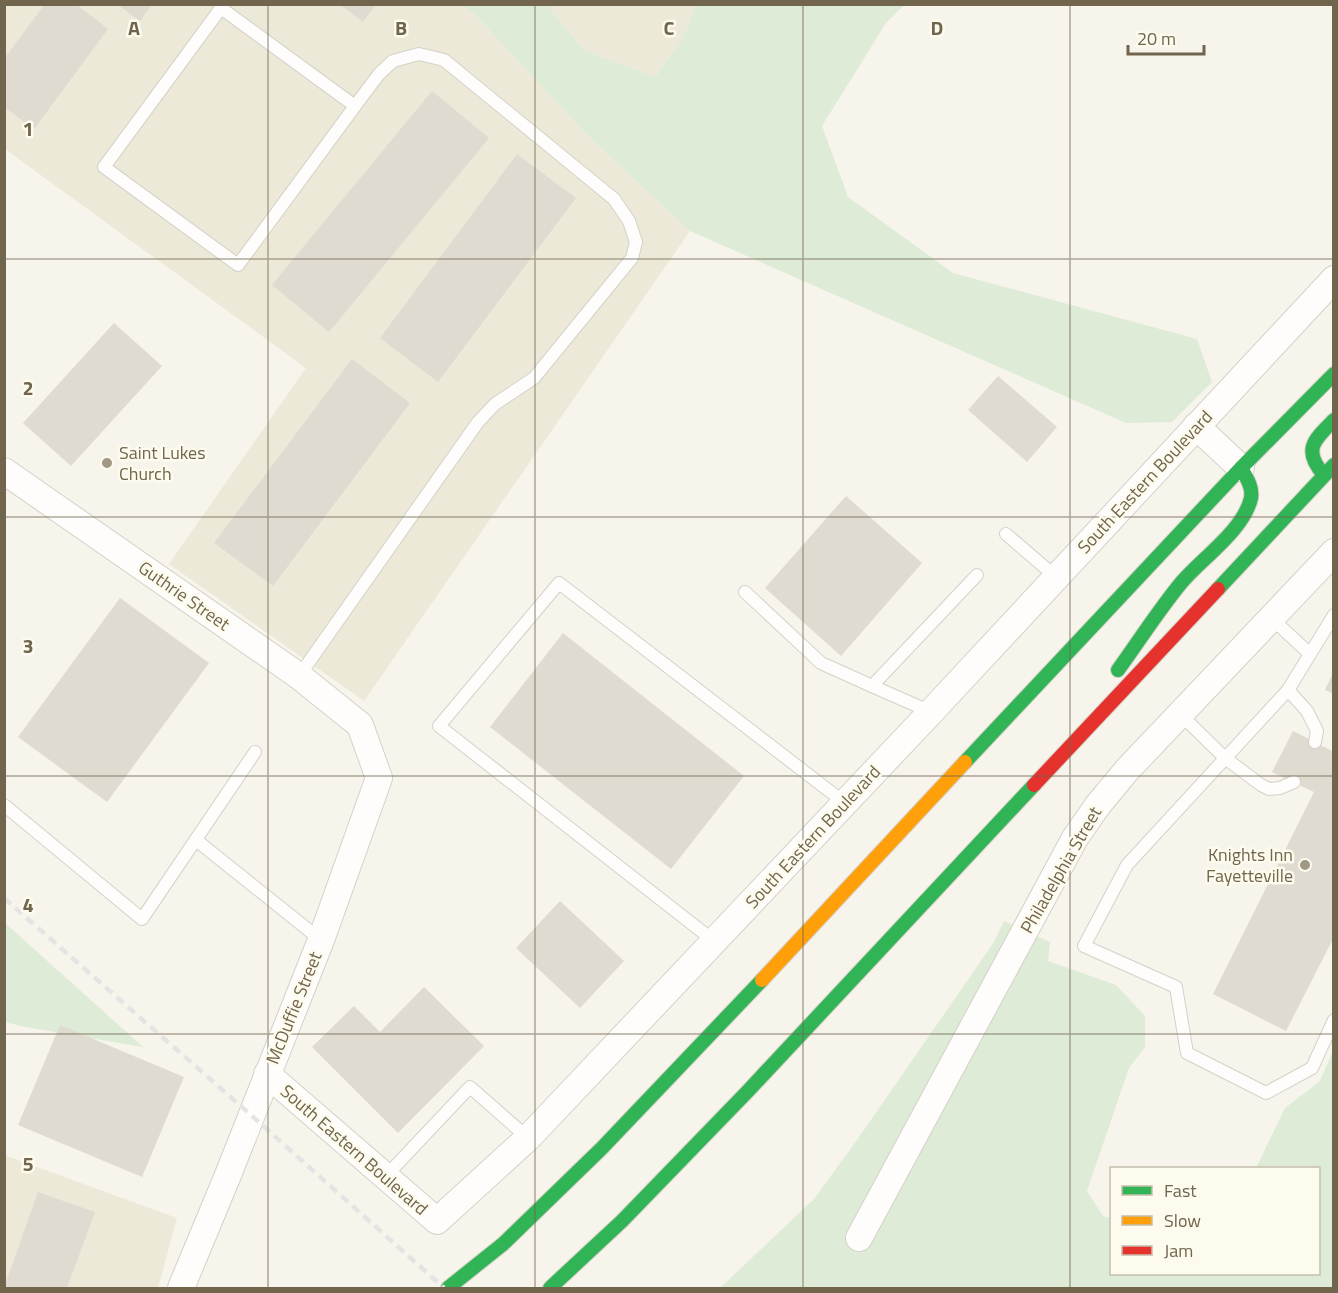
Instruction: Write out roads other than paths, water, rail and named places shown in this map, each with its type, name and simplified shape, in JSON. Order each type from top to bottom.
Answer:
[{"type":"highway","points":[[448,1288],[503,1244],[602,1148],[1241,468],[1334,374]]},
{"type":"highway","points":[[550,1288],[622,1221],[706,1135],[1330,473],[1315,466],[1311,456],[1312,445],[1334,420]]},
{"type":"highway","points":[[1107,685],[1182,582],[1246,512],[1251,498],[1250,483],[1241,468]]},
{"type":"highway","points":[[1032,787],[1093,703]]},
{"type":"street","name":"South Eastern Boulevard","points":[[267,1074],[437,1221],[528,1138],[931,712],[1334,279]]},
{"type":"street","points":[[1196,426],[1241,468]]},
{"type":"street","name":"Guthrie Street","points":[[4,471],[299,676],[360,725]]},
{"type":"street","name":"Philadelphia Street","points":[[859,1238],[1075,838],[1127,770],[1334,552]]},
{"type":"street","name":"McDuffie Street","points":[[181,1288],[321,940],[379,778],[360,725]]},
{"type":"lane","points":[[299,676],[478,422],[495,404],[534,378],[632,258],[636,242],[629,220],[614,199],[444,60],[419,54],[393,61],[379,74],[238,265],[104,167],[221,6],[355,106]]},
{"type":"lane","points":[[1006,534],[1056,578]]},
{"type":"lane","points":[[872,686],[977,575]]},
{"type":"lane","points":[[714,941],[439,726],[559,582],[845,803]]},
{"type":"lane","points":[[745,592],[821,663],[931,712]]},
{"type":"lane","points":[[1334,615],[1287,690],[1127,865],[1083,946],[1176,987],[1187,1053],[1266,1093],[1311,1068],[1334,1020]]},
{"type":"lane","points":[[1271,618],[1310,654]]},
{"type":"lane","points":[[1287,690],[1307,711],[1317,731],[1315,742]]},
{"type":"lane","points":[[1180,714],[1225,758],[1261,785],[1269,789],[1280,788],[1294,782]]},
{"type":"lane","points":[[4,805],[142,919],[255,752]]},
{"type":"lane","points":[[196,840],[321,940]]},
{"type":"lane","points":[[385,1177],[470,1087],[528,1138]]},
{"type":"railway","points":[[4,898],[444,1288]]},
{"type":"place","name":"Saint Lukes Church","points":[[107,463]]},
{"type":"place","name":"Knights Inn Fayetteville","points":[[1305,865]]}]
